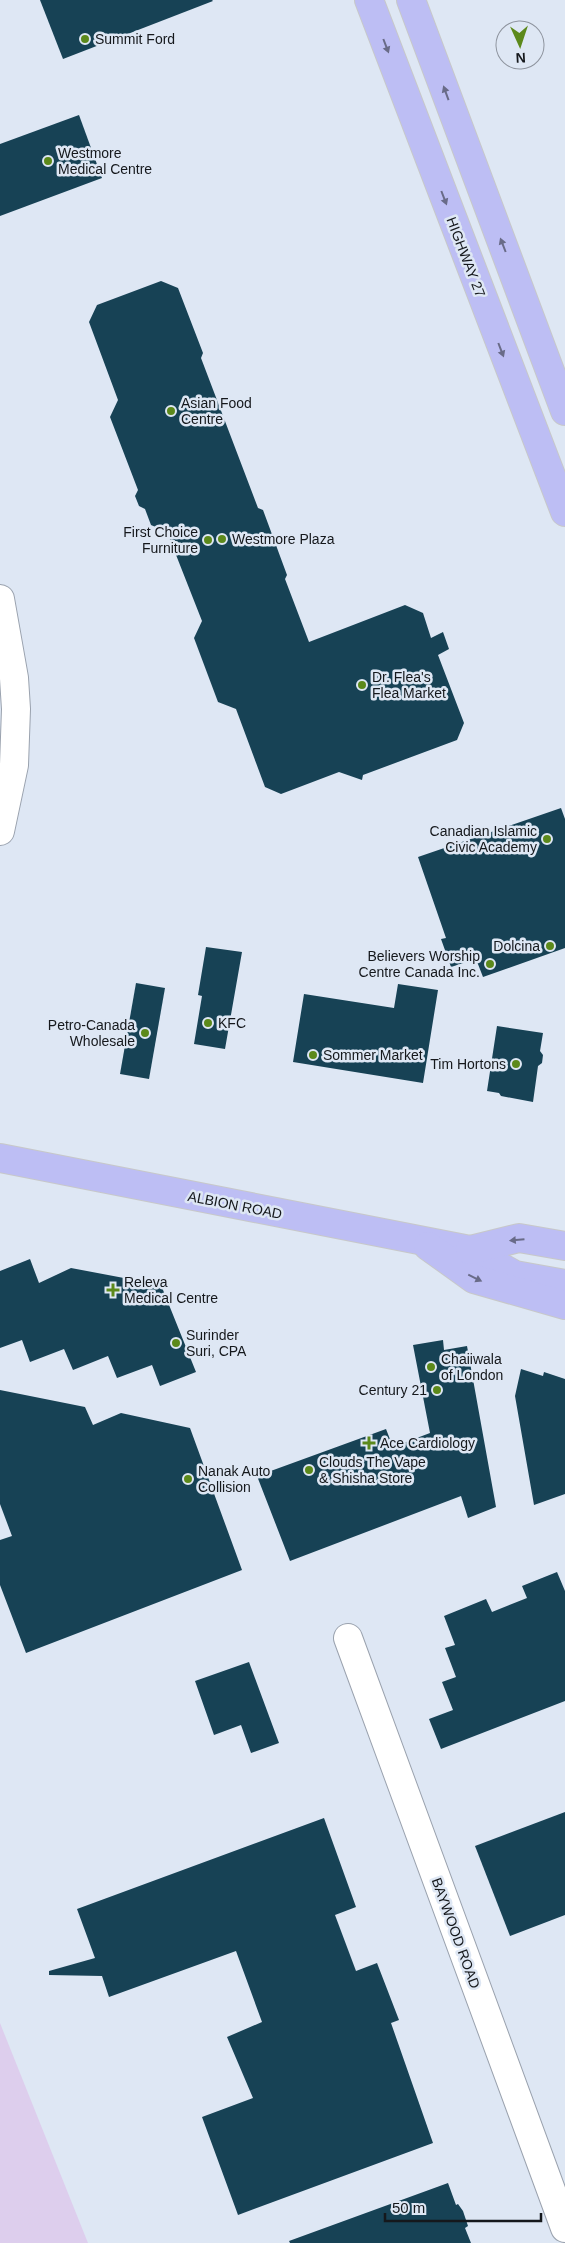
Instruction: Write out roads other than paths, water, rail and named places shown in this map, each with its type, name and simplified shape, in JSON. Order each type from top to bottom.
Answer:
[{"type":"main road","name":"HIGHWAY 27","points":[[369,0],[565,512]]},
{"type":"main road","points":[[411,0],[565,411]]},
{"type":"main road","name":"ALBION ROAD","points":[[0,1158],[470,1250],[515,1275],[565,1284]]},
{"type":"main road","name":"ALBION ROAD","points":[[470,1250],[519,1238],[565,1246]]},
{"type":"main road","points":[[420,1241],[474,1279],[565,1305]]},
{"type":"street","points":[[0,599],[14,678],[16,709],[14,765],[0,831]]},
{"type":"street","name":"BAYWOOD ROAD","points":[[348,1638],[565,2228]]},
{"type":"place","name":"Summit Ford","points":[[85,39]]},
{"type":"place","name":"Westmore Medical Centre","points":[[48,161]]},
{"type":"place","name":"Asian Food Centre","points":[[171,411]]},
{"type":"place","name":"Westmore Plaza","points":[[222,539]]},
{"type":"place","name":"First Choice Furniture","points":[[208,540]]},
{"type":"place","name":"Dr. Flea's Flea Market","points":[[362,685]]},
{"type":"place","name":"Canadian Islamic Civic Academy","points":[[547,839]]},
{"type":"place","name":"Dolcina","points":[[550,946]]},
{"type":"place","name":"Believers Worship Centre Canada Inc.","points":[[490,964]]},
{"type":"place","name":"KFC","points":[[208,1023]]},
{"type":"place","name":"Petro-Canada Wholesale","points":[[145,1033]]},
{"type":"place","name":"Sommer Market","points":[[313,1055]]},
{"type":"place","name":"Tim Hortons","points":[[516,1064]]},
{"type":"place","name":"Releva Medical Centre","points":[[113,1290]]},
{"type":"place","name":"Surinder Suri, CPA","points":[[176,1343]]},
{"type":"place","name":"Chaiiwala of London","points":[[431,1367]]},
{"type":"place","name":"Century 21","points":[[437,1390]]},
{"type":"place","name":"Ace Cardiology","points":[[369,1443]]},
{"type":"place","name":"Clouds The Vape & Shisha Store","points":[[309,1470]]},
{"type":"place","name":"Nanak Auto Collision","points":[[188,1479]]}]
